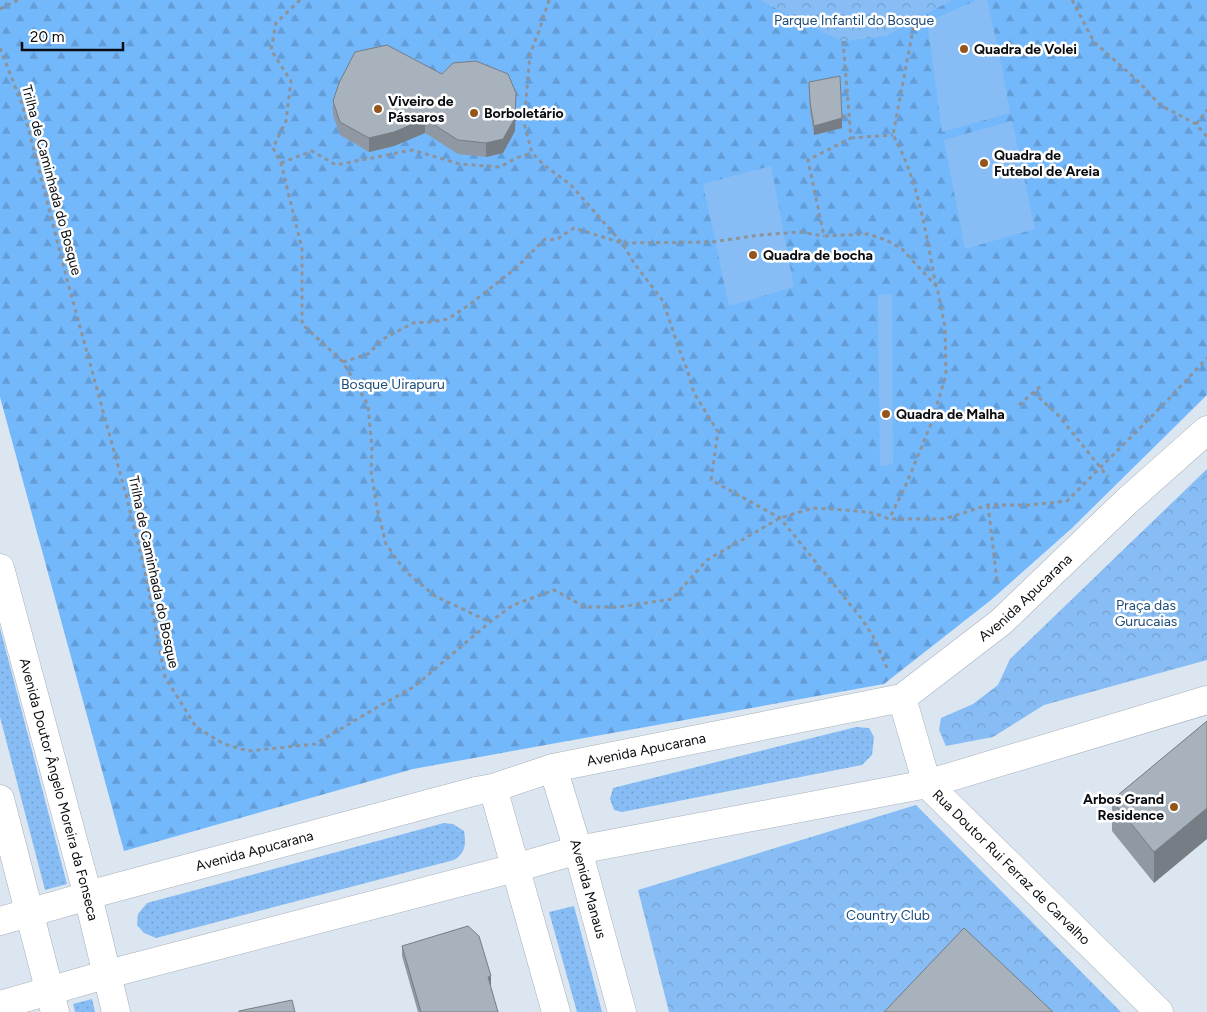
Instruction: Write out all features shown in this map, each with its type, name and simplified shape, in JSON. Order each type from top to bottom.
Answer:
[{"type":"street","name":"Avenida Apucarana","points":[[0,921],[99,892],[493,788],[552,768],[902,698],[1001,622],[1126,502],[1207,430]]},
{"type":"street","name":"Avenida Doutor Ângelo Moreira da Fonseca","points":[[0,568],[88,896],[116,1012]]},
{"type":"street","name":"Rua Doutor Rui Ferraz de Carvalho","points":[[902,698],[927,784],[1159,1012]]},
{"type":"street","points":[[0,1004],[53,1001],[108,974],[516,868],[578,850],[927,784],[1207,700]]},
{"type":"street","name":"Avenida Manaus","points":[[552,768],[578,850],[622,1012]]},
{"type":"street","points":[[493,788],[556,1012]]},
{"type":"street","points":[[0,800],[53,1001]]},
{"type":"path","points":[[0,9],[18,0]]},
{"type":"path","points":[[300,0],[276,23],[271,50],[290,81],[286,121],[273,148],[281,163],[302,249],[302,324],[343,362],[368,405],[372,448],[371,472],[386,544],[406,571],[435,596],[490,622]]},
{"type":"path","points":[[549,0],[530,54],[524,123],[532,153],[571,186],[622,243],[634,263],[663,301],[694,393],[718,432],[711,480],[780,518],[861,618],[873,636],[902,698]]},
{"type":"path","points":[[1072,0],[1094,42],[1138,81],[1160,105],[1196,124],[1207,137]]},
{"type":"path","points":[[889,519],[909,478],[930,424],[946,375],[945,327],[917,194],[903,152],[893,135],[915,19]]},
{"type":"path","points":[[844,41],[851,138]]},
{"type":"path","name":"Trilha de Caminhada do Bosque","points":[[0,48],[22,104],[68,283],[126,494],[145,572],[165,677],[196,727],[224,744],[248,751],[315,744],[415,686],[490,622],[513,605],[554,590],[585,607],[620,607],[672,599],[707,560],[780,518],[813,508],[847,510],[874,514],[889,519],[944,518],[988,505],[1029,505],[1067,501],[1207,358]]},
{"type":"path","points":[[1196,124],[1207,110]]},
{"type":"path","points":[[842,116],[850,118]]},
{"type":"path","points":[[824,236],[808,160],[851,138],[893,135]]},
{"type":"path","points":[[281,163],[312,151],[336,164],[412,150],[460,164],[500,167],[516,158],[532,153]]},
{"type":"path","points":[[343,362],[368,354],[383,339],[413,323],[448,319],[516,268],[545,239],[556,240],[574,228],[622,243],[712,242],[799,232],[824,236],[868,234],[902,248],[936,286]]},
{"type":"path","points":[[1019,405],[1042,385]]},
{"type":"path","points":[[1033,392],[1059,416],[1100,468]]},
{"type":"path","points":[[988,505],[1001,622]]},
{"type":"green space","name":"Bosque Uirapuru","points":[[0,0],[1207,0],[1207,395],[1071,529],[991,600],[884,684],[413,769],[124,851],[0,397]]},
{"type":"green space","name":"Parque Infantil do Bosque","points":[[762,0],[953,0],[915,19],[887,36],[843,41]]},
{"type":"green space","name":"Quadra de Volei","points":[[977,0],[987,0],[1010,113],[942,132],[927,22]]},
{"type":"green space","name":"Quadra de Futebol de Areia","points":[[1012,121],[1035,229],[965,249],[944,140]]},
{"type":"green space","name":"Quadra de bocha","points":[[771,166],[794,287],[729,306],[703,184]]},
{"type":"green space","name":"Quadra de Malha","points":[[892,294],[893,464],[880,466],[878,295]]},
{"type":"green space","name":"Praça das Gurucaias","points":[[1207,469],[1207,660],[1044,705],[993,737],[946,746],[939,730],[941,718],[973,704],[998,685],[1010,659]]},
{"type":"green space","points":[[0,628],[67,884],[45,890],[0,717]]},
{"type":"green space","points":[[856,727],[869,728],[874,737],[872,755],[862,765],[622,812],[614,810],[610,799],[613,788]]},
{"type":"green space","name":"Country Club","points":[[916,805],[1121,1012],[669,1012],[638,890]]},
{"type":"green space","points":[[444,823],[453,824],[464,831],[463,851],[454,860],[156,938],[144,933],[137,925],[138,914],[147,903]]},
{"type":"green space","points":[[574,906],[602,1012],[577,1012],[549,912]]},
{"type":"green space","points":[[92,999],[95,1012],[75,1012],[73,1004]]},
{"type":"building","points":[[387,45],[442,74],[453,63],[476,61],[508,74],[516,93],[515,118],[503,139],[486,143],[458,140],[425,119],[394,132],[369,138],[340,122],[333,101],[339,83],[355,52]]},
{"type":"building","points":[[840,76],[842,118],[814,126],[809,82]]},
{"type":"building","points":[[1207,721],[1207,808],[1154,852],[1112,800]]},
{"type":"building","points":[[468,926],[479,936],[491,976],[488,977],[498,1012],[421,1012],[402,946]]},
{"type":"building","points":[[964,928],[1053,1012],[884,1012]]},
{"type":"building","points":[[292,1000],[295,1012],[239,1012],[239,1011]]},
{"type":"place","name":"Quadra de Volei","points":[[964,49]]},
{"type":"place","name":"Viveiro de Pássaros","points":[[378,109]]},
{"type":"place","name":"Borboletário","points":[[474,113]]},
{"type":"place","name":"Quadra de Futebol de Areia","points":[[984,163]]},
{"type":"place","name":"Quadra de bocha","points":[[753,255]]},
{"type":"place","name":"Quadra de Malha","points":[[886,414]]},
{"type":"place","name":"Arbos Grand Residence","points":[[1174,807]]}]
